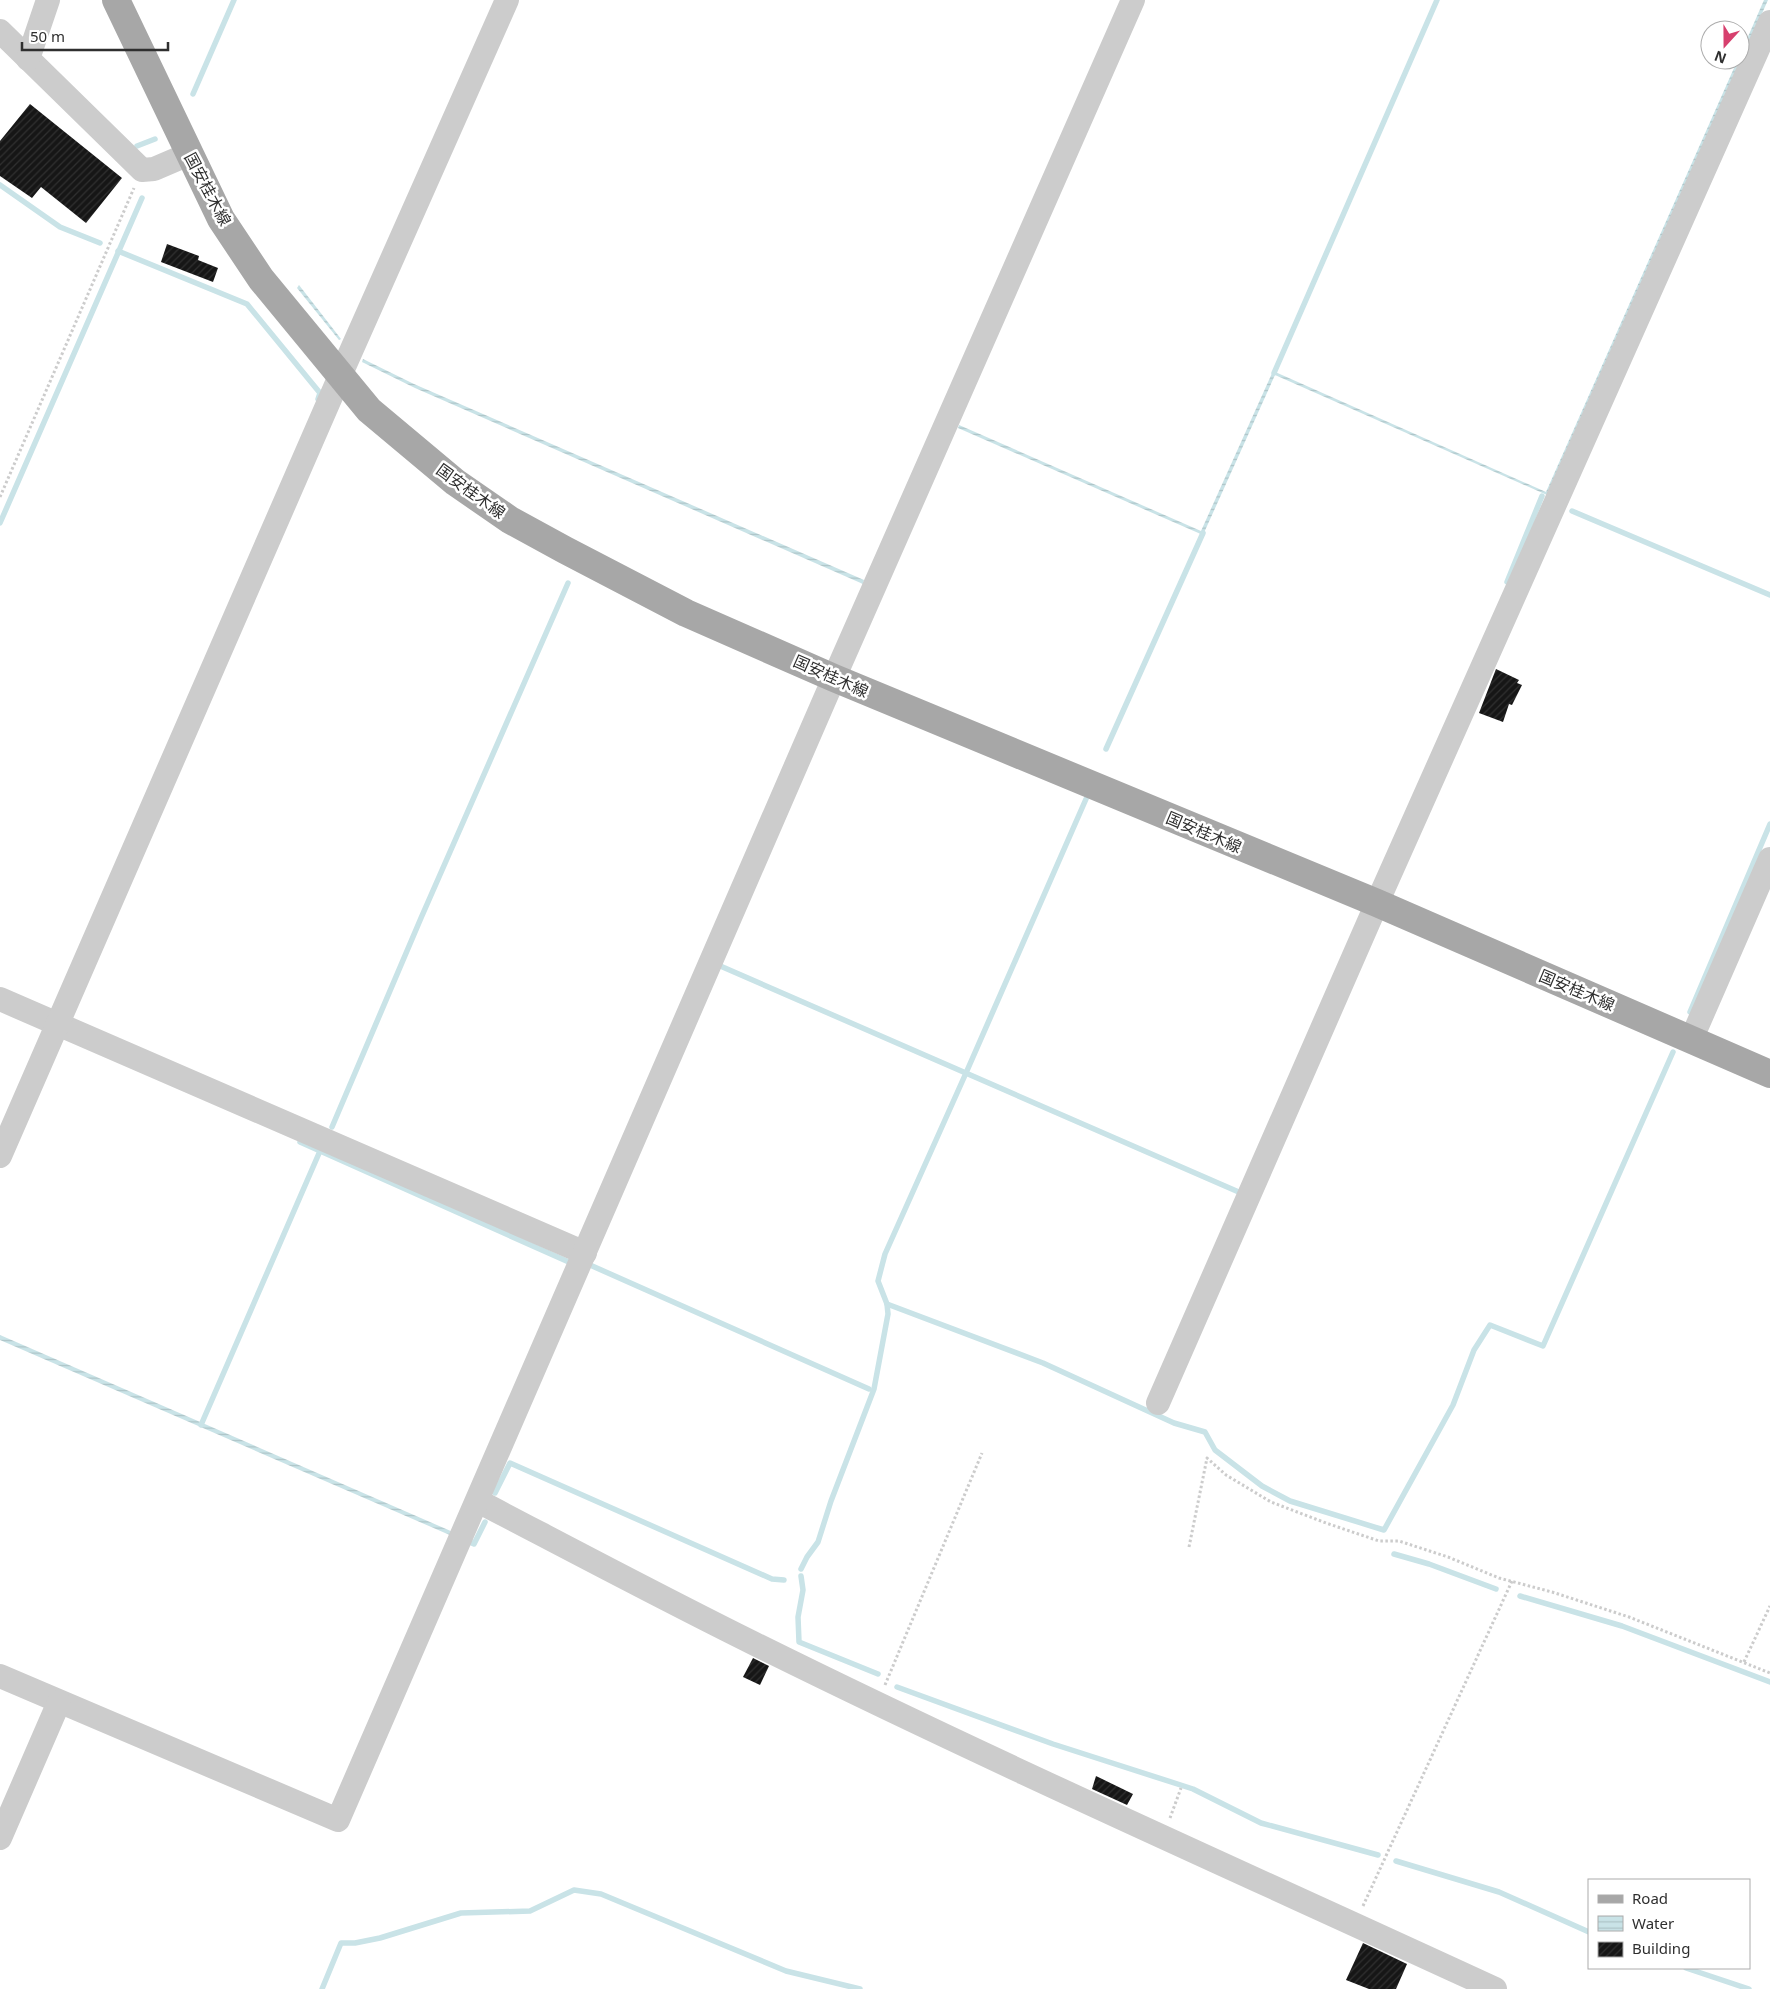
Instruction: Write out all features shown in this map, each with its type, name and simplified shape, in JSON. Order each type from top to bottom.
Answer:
[{"type":"main road","name":"国安桂木線","points":[[116,0],[221,219],[261,279],[369,410],[412,448],[455,482],[510,520],[686,612],[834,678],[1377,903],[1770,1074]]},
{"type":"street","points":[[28,59],[48,0]]},
{"type":"street","points":[[0,1156],[340,376],[507,0]]},
{"type":"street","points":[[0,1676],[338,1820],[478,1502],[834,678],[1134,0]]},
{"type":"street","points":[[1158,1403],[1377,903],[1770,22]]},
{"type":"street","points":[[0,31],[142,170],[154,169],[189,154]]},
{"type":"street","points":[[1691,1040],[1770,859]]},
{"type":"street","points":[[0,999],[585,1253]]},
{"type":"street","points":[[478,1502],[755,1644],[877,1703],[1076,1798],[1355,1924],[1469,1984],[1495,1989]]},
{"type":"street","points":[[0,1838],[59,1702]]},
{"type":"path","points":[[0,497],[142,170]]},
{"type":"path","points":[[877,1703],[982,1453]]},
{"type":"path","points":[[1189,1547],[1207,1458],[1226,1475],[1271,1502],[1379,1541],[1399,1541],[1512,1581],[1629,1617],[1770,1673]]},
{"type":"path","points":[[1355,1924],[1372,1883],[1512,1581]]},
{"type":"path","points":[[1744,1662],[1770,1606]]},
{"type":"path","points":[[1163,1837],[1181,1788]]},
{"type":"water","points":[[1764,0],[1768,0],[1750,40],[1750,32]]},
{"type":"water","points":[[1733,70],[1737,70],[1547,495],[1275,375],[1203,535],[958,428],[959,425],[1201,531],[1273,371],[1546,492]]},
{"type":"water","points":[[299,285],[341,339],[339,340],[297,288]]},
{"type":"water","points":[[363,359],[414,384],[864,580],[863,584],[415,388],[362,362]]},
{"type":"water","points":[[0,1335],[453,1532],[452,1536],[0,1340]]},
{"type":"building","points":[[30,104],[122,178],[86,223],[41,187],[32,198],[0,176],[0,141]]},
{"type":"building","points":[[167,244],[199,256],[198,260],[218,268],[213,282],[161,262]]},
{"type":"building","points":[[1496,669],[1519,680],[1517,683],[1522,685],[1512,705],[1509,704],[1503,722],[1479,713]]},
{"type":"building","points":[[753,1658],[769,1666],[760,1685],[743,1677]]},
{"type":"building","points":[[1096,1776],[1133,1794],[1127,1805],[1092,1789]]},
{"type":"building","points":[[1363,1943],[1407,1964],[1396,1989],[1369,1989],[1346,1980]]},
{"type":"waterway","points":[[193,94],[234,0]]},
{"type":"waterway","points":[[1274,373],[1437,0]]},
{"type":"waterway","points":[[137,146],[155,139]]},
{"type":"waterway","points":[[0,185],[60,227],[100,243]]},
{"type":"waterway","points":[[0,523],[142,198]]},
{"type":"waterway","points":[[118,251],[247,304],[320,393],[318,399]]},
{"type":"waterway","points":[[1507,582],[1542,496]]},
{"type":"waterway","points":[[1572,511],[1770,595]]},
{"type":"waterway","points":[[1106,749],[1203,533]]},
{"type":"waterway","points":[[332,1127],[421,918],[568,583]]},
{"type":"waterway","points":[[801,1569],[818,1542],[831,1501],[874,1389],[888,1314],[887,1304],[878,1281],[885,1254],[1086,799]]},
{"type":"waterway","points":[[1690,1012],[1770,824]]},
{"type":"waterway","points":[[718,965],[1241,1193],[1242,1189]]},
{"type":"waterway","points":[[887,1304],[1043,1363],[1174,1423],[1205,1432],[1215,1450],[1262,1486],[1290,1501],[1384,1530],[1453,1405],[1474,1350],[1490,1325],[1543,1346],[1673,1052]]},
{"type":"waterway","points":[[300,1142],[571,1263],[571,1265]]},
{"type":"waterway","points":[[201,1425],[320,1151]]},
{"type":"waterway","points":[[590,1265],[869,1389]]},
{"type":"waterway","points":[[495,1493],[510,1463],[772,1579],[784,1580]]},
{"type":"waterway","points":[[467,1541],[474,1544],[485,1522]]},
{"type":"waterway","points":[[1394,1554],[1429,1564],[1496,1589]]},
{"type":"waterway","points":[[801,1576],[803,1590],[798,1617],[799,1642],[878,1674]]},
{"type":"waterway","points":[[1520,1596],[1622,1626],[1770,1682]]},
{"type":"waterway","points":[[897,1687],[1053,1744],[1193,1789],[1261,1823],[1378,1855]]},
{"type":"waterway","points":[[1396,1861],[1499,1892],[1588,1932]]},
{"type":"waterway","points":[[322,1989],[341,1943],[355,1943],[380,1938],[461,1913],[530,1911],[574,1890],[601,1894],[786,1971],[860,1989]]},
{"type":"waterway","points":[[1689,1969],[1749,1989]]}]
